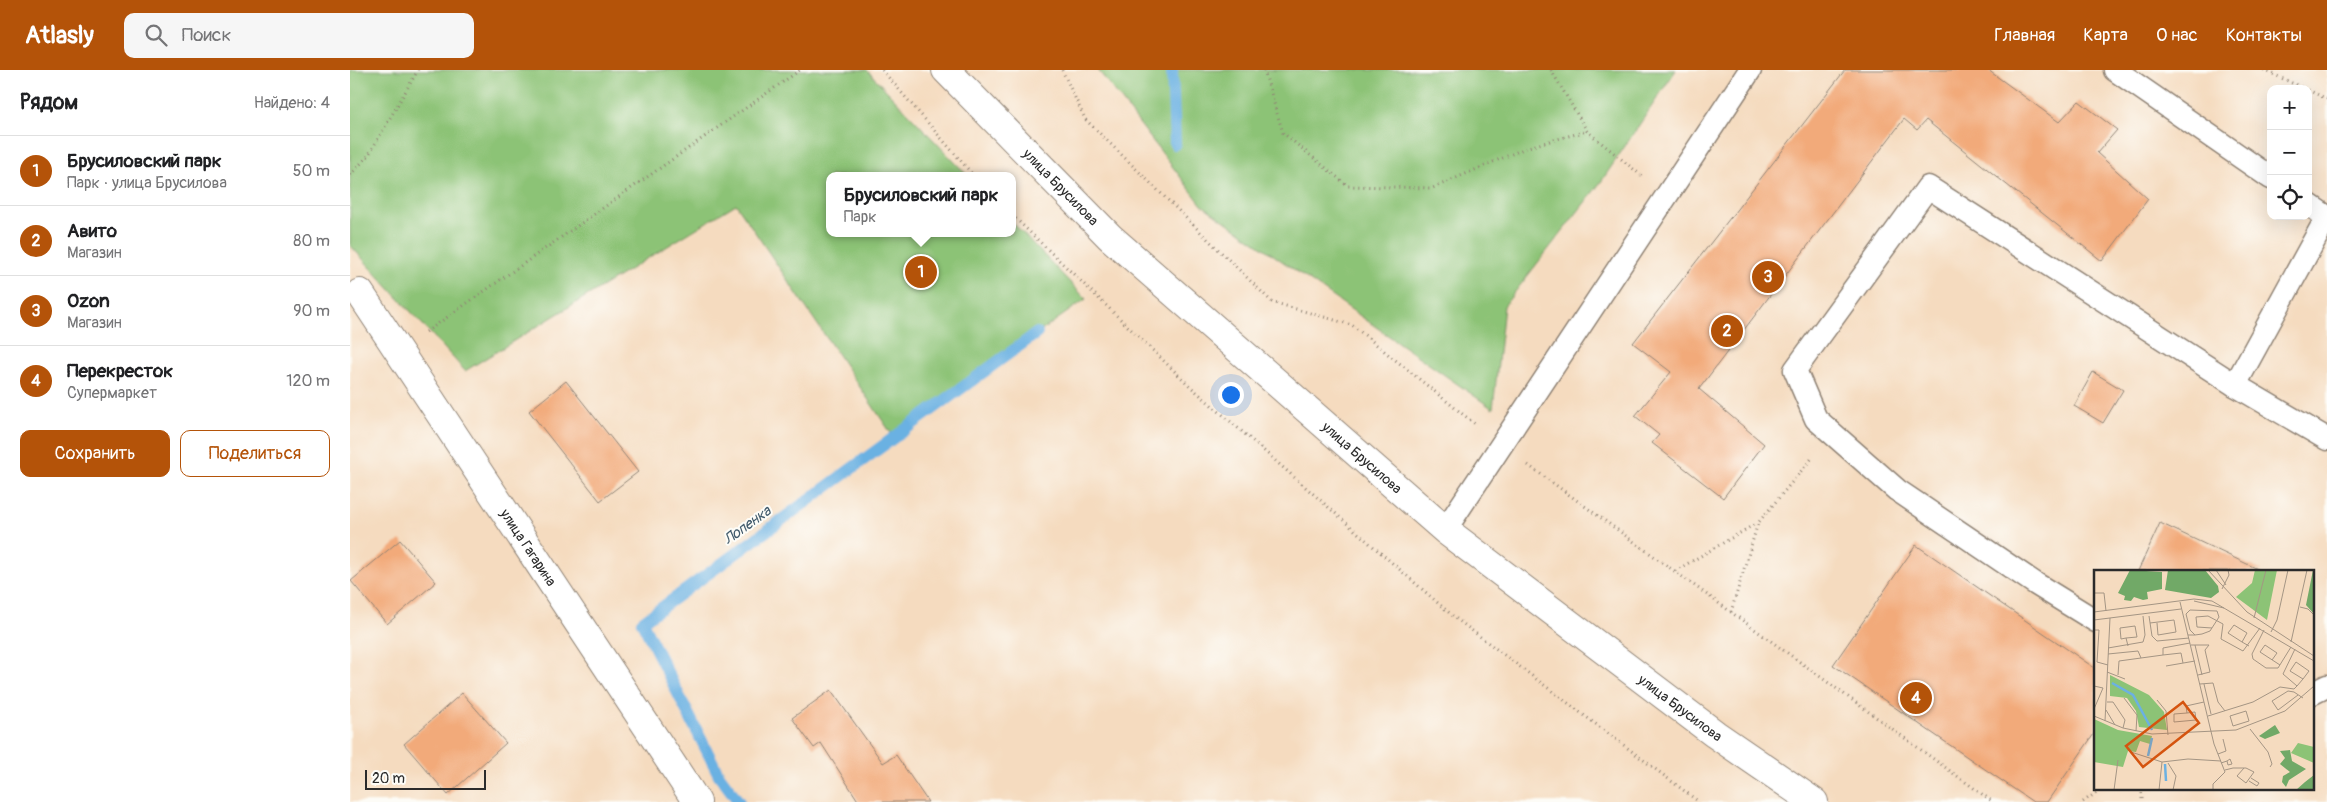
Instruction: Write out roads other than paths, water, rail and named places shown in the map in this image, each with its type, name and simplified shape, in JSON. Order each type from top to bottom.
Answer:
[{"type":"street","name":"улица Брусилова","points":[[946,70],[1110,237],[1445,530],[1715,734],[1814,802]]},
{"type":"street","name":"улица Гагарина","points":[[360,293],[697,802]]},
{"type":"lane","points":[[1445,530],[1750,70]]},
{"type":"lane","points":[[2115,70],[2267,175]]},
{"type":"lane","points":[[2094,620],[2036,584],[1897,490],[1816,419],[1795,370],[1928,188],[2235,385],[2327,439]]},
{"type":"lane","points":[[2235,385],[2327,217],[2312,207]]},
{"type":"lane","points":[[2314,692],[2327,686]]},
{"type":"waterway","name":"Лопенка","points":[[1172,70],[1175,144]]},
{"type":"waterway","name":"Лопенка","points":[[739,802],[719,775],[642,622],[1037,333]]},
{"type":"place","name":"Брусиловский парк","points":[[921,272]]},
{"type":"place","name":"Ozon","points":[[1768,277]]},
{"type":"place","name":"Авито","points":[[1727,331]]},
{"type":"place","name":"Перекресток","points":[[1916,698]]}]
